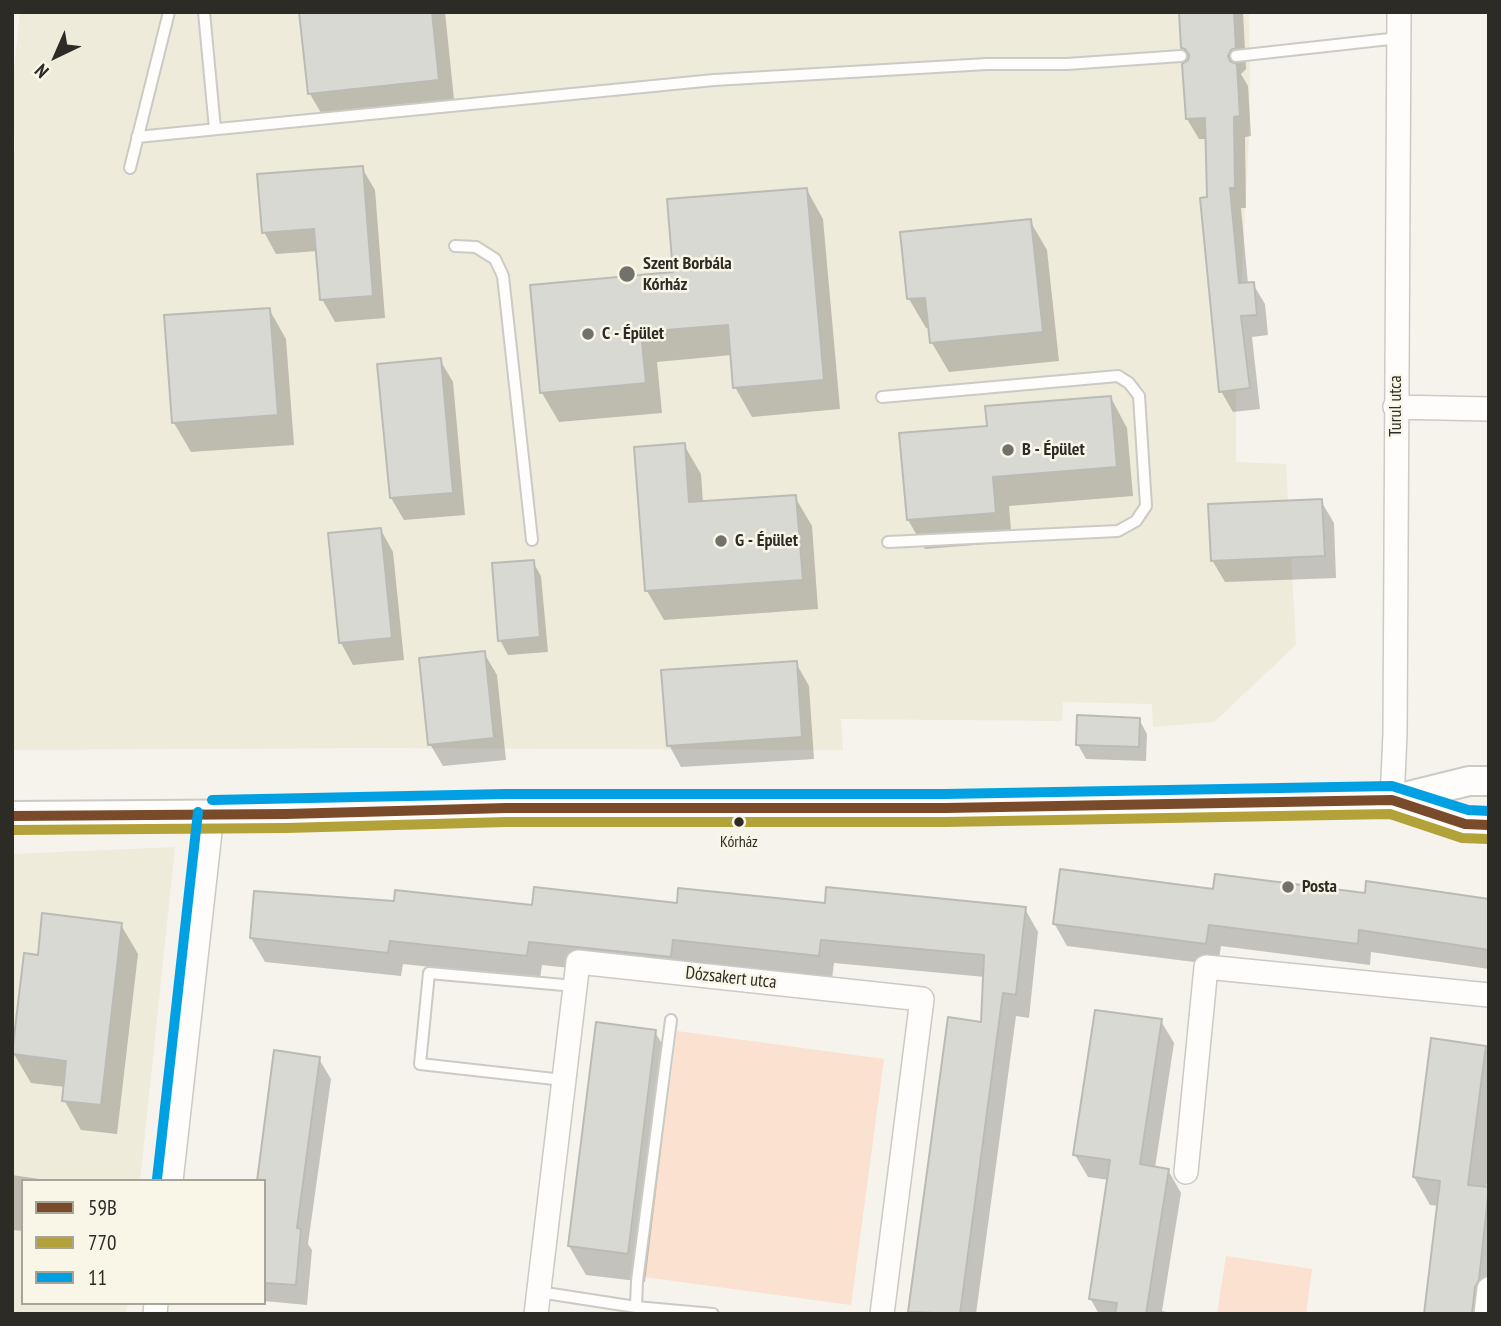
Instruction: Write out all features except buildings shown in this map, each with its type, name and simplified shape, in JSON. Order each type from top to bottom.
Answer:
[{"type":"street","name":"Turul utca","points":[[1392,800],[1395,734],[1399,12]]},
{"type":"street","points":[[1395,407],[1489,409]]},
{"type":"street","points":[[12,816],[506,808],[945,808],[1392,800],[1469,781],[1489,781]]},
{"type":"street","points":[[1392,800],[1465,824],[1489,825]]},
{"type":"street","points":[[170,1179],[212,814]]},
{"type":"street","name":"Dózsakert utca","points":[[538,1303],[578,962],[922,999],[882,1314]]},
{"type":"street","points":[[1186,1172],[1206,967],[1489,995]]},
{"type":"street","points":[[1486,1314],[1489,1289]]},
{"type":"lane","points":[[130,168],[169,12]]},
{"type":"lane","points":[[204,12],[215,129]]},
{"type":"lane","points":[[1236,56],[1399,38]]},
{"type":"lane","points":[[137,137],[714,80],[987,65],[1067,64],[1181,56]]},
{"type":"lane","points":[[455,246],[476,247],[495,259],[503,276],[532,540]]},
{"type":"lane","points":[[882,397],[1118,376],[1129,383],[1139,396],[1146,506],[1136,521],[1118,531],[888,542]]},
{"type":"lane","points":[[563,1080],[420,1064],[429,973],[575,986]]},
{"type":"lane","points":[[636,1307],[637,1281],[671,1020]]},
{"type":"lane","points":[[538,1303],[636,1307],[713,1314]]},
{"type":"shaded area","name":"Szent Borbála Kórház","points":[[20,12],[1249,12],[1250,116],[1236,394],[1236,462],[1286,464],[1296,645],[1214,722],[1153,727],[1152,704],[1063,702],[1062,721],[841,719],[843,750],[12,750],[12,153],[15,152],[12,88]]},
{"type":"shaded area","points":[[175,847],[140,1179],[21,1179],[21,1305],[127,1305],[126,1314],[12,1314],[12,854]]},
{"type":"shaded area","points":[[677,1031],[884,1059],[851,1305],[644,1277]]},
{"type":"shaded area","points":[[1226,1256],[1312,1269],[1306,1314],[1217,1314]]},
{"type":"transit line","name":"11","points":[[212,800],[506,794],[945,794],[1392,786],[1468,810],[1489,811]]},
{"type":"transit line","name":"59B","points":[[12,816],[286,814],[506,808],[945,808],[1392,800],[1465,824],[1489,825]]},
{"type":"transit line","name":"11","points":[[157,1179],[198,812]]},
{"type":"transit line","name":"770","points":[[12,830],[286,828],[506,822],[945,822],[1390,814],[1462,838],[1488,839]]},
{"type":"place","name":"Szent Borbála Kórház","points":[[627,274]]},
{"type":"place","name":"C - Épület","points":[[588,334]]},
{"type":"place","name":"B - Épület","points":[[1008,450]]},
{"type":"place","name":"G - Épület","points":[[721,541]]},
{"type":"place","name":"Kórház","points":[[739,822]]},
{"type":"place","name":"Posta","points":[[1288,887]]}]
